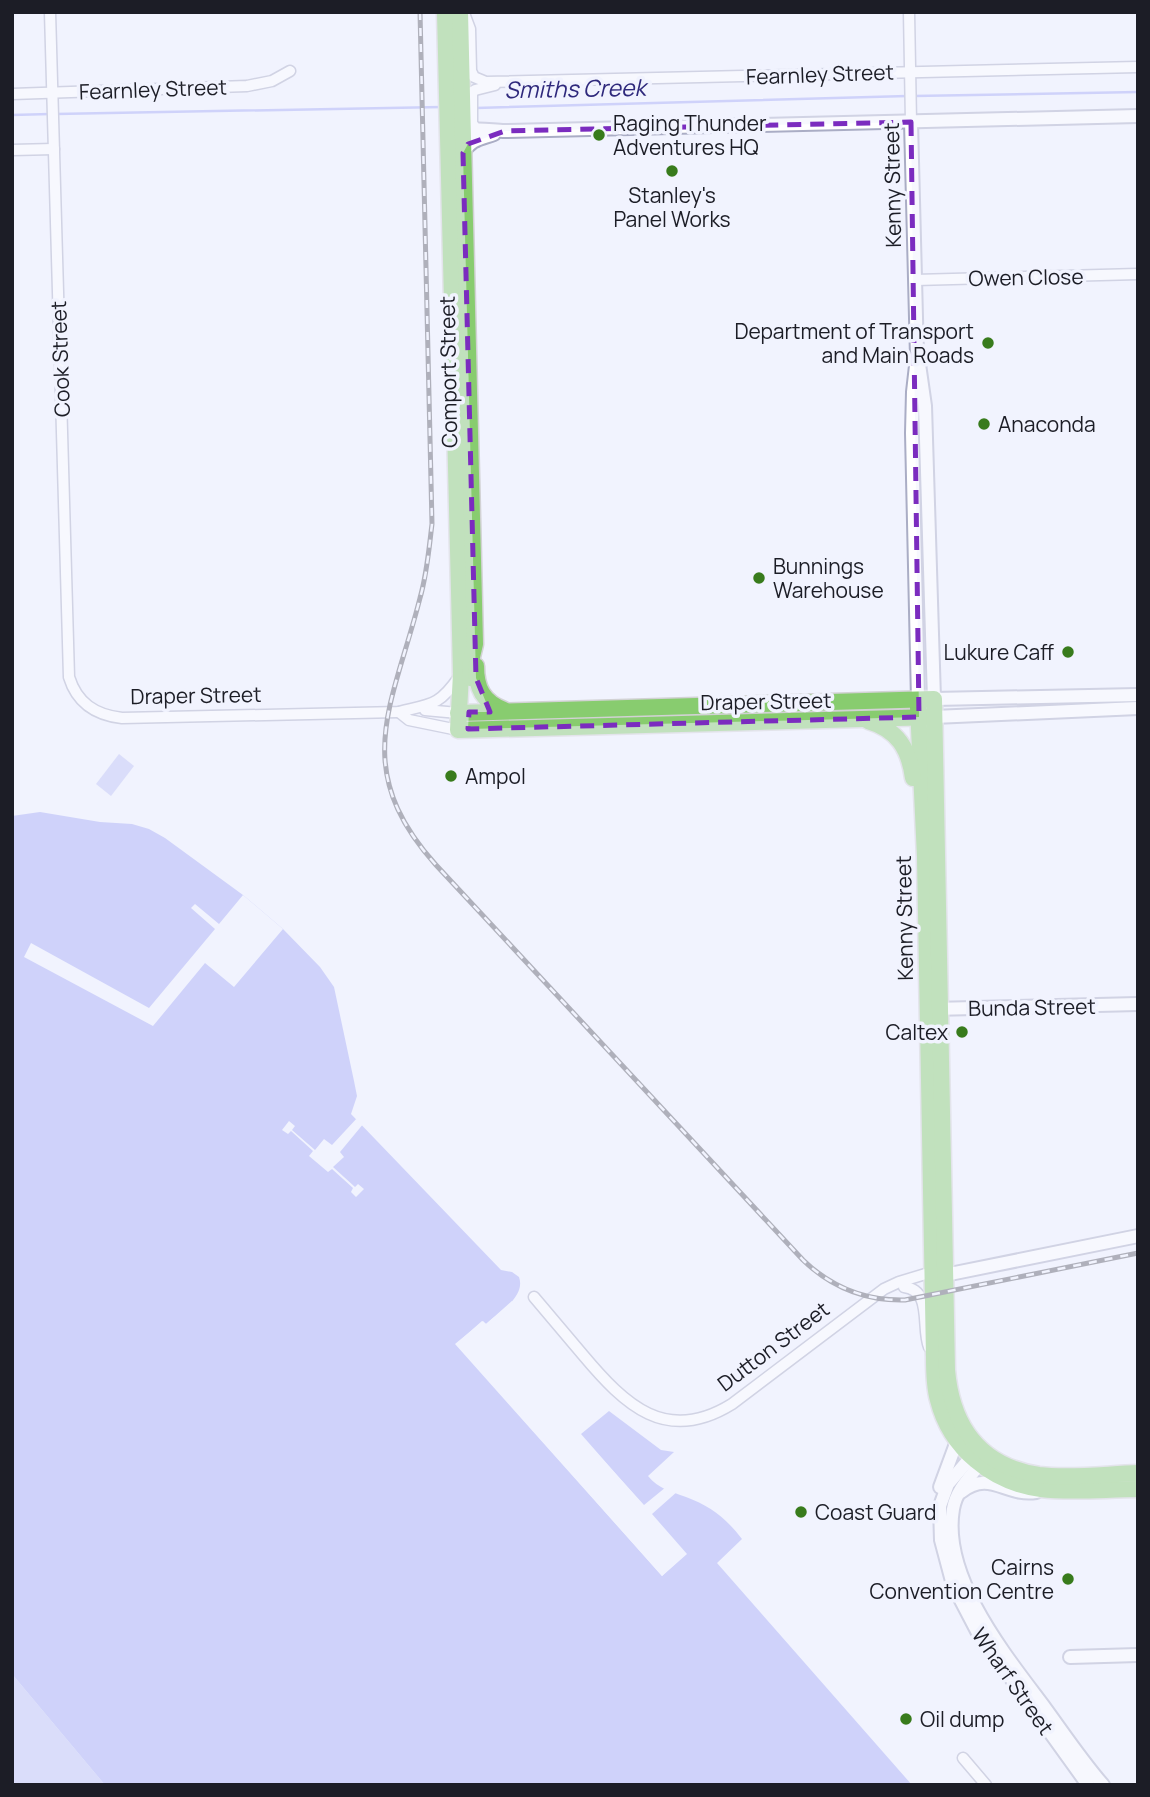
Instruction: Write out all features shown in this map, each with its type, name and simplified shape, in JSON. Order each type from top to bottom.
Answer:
[{"type":"highway","name":"Comport Street","points":[[445,12],[463,109],[449,223],[464,712]]},
{"type":"highway","name":"Comport Street","points":[[462,12],[475,644],[463,729]]},
{"type":"highway","points":[[475,644],[477,686],[489,702],[506,711]]},
{"type":"highway","name":"Draper Street","points":[[464,712],[926,699]]},
{"type":"highway","name":"Kenny Street","points":[[926,699],[925,857],[932,1009]]},
{"type":"highway","name":"Draper Street","points":[[463,729],[926,717]]},
{"type":"highway","name":"Kenny Street","points":[[926,717],[936,1276],[933,1357],[940,1407],[957,1441],[978,1457]]},
{"type":"highway","points":[[864,720],[885,727],[901,741],[907,751],[912,767],[925,857]]},
{"type":"highway","name":"Kenny Street","points":[[936,1276],[951,1400],[978,1457]]},
{"type":"highway","points":[[978,1457],[1038,1475],[1138,1473]]},
{"type":"highway","points":[[978,1457],[1007,1480],[1030,1488],[1138,1489]]},
{"type":"street","name":"Cook Street","points":[[50,12],[69,677],[82,702]]},
{"type":"street","name":"Fearnley Street","points":[[462,12],[470,29],[472,75],[482,82],[1138,67]]},
{"type":"street","name":"Kenny Street","points":[[909,12],[917,357],[925,406],[926,699]]},
{"type":"street","name":"Fearnley Street","points":[[12,94],[52,98],[261,84],[290,71]]},
{"type":"street","name":"Fearnley Street","points":[[463,109],[502,83]]},
{"type":"street","points":[[463,109],[505,131]]},
{"type":"street","points":[[463,153],[474,140],[505,131],[1138,116]]},
{"type":"street","points":[[12,150],[54,149]]},
{"type":"street","name":"Owen Close","points":[[915,280],[1138,274]]},
{"type":"street","name":"Draper Street","points":[[82,702],[99,713],[122,718],[399,712],[436,702],[450,690],[461,674]]},
{"type":"street","name":"Draper Street","points":[[926,699],[1138,695]]},
{"type":"street","name":"Draper Street","points":[[926,717],[1138,708]]},
{"type":"street","name":"Draper Street","points":[[414,709],[464,712]]},
{"type":"street","name":"Draper Street","points":[[399,712],[409,720],[463,729]]},
{"type":"street","name":"Bunda Street","points":[[932,1009],[1138,1004]]},
{"type":"street","name":"Dutton Street","points":[[534,1297],[619,1395],[657,1417],[684,1422],[709,1417],[732,1404],[896,1283],[1138,1236]]},
{"type":"street","name":"Dutton Street","points":[[875,1296],[936,1276]]},
{"type":"street","points":[[904,1287],[915,1290],[922,1301],[925,1336],[933,1357]]},
{"type":"street","points":[[940,1532],[935,1511],[936,1497],[957,1441]]},
{"type":"street","name":"Wharf Street","points":[[978,1457],[957,1496],[953,1510],[953,1541],[965,1585],[986,1626],[1103,1785]]},
{"type":"street","name":"Wharf Street","points":[[978,1457],[950,1481],[943,1493],[939,1511],[940,1532],[947,1568],[962,1605],[977,1631],[1088,1785]]},
{"type":"street","points":[[940,1532],[945,1526],[949,1502],[966,1481]]},
{"type":"street","points":[[957,1496],[967,1487],[983,1482],[1022,1493],[1046,1490]]},
{"type":"street","points":[[953,1541],[949,1549],[949,1559],[962,1605]]},
{"type":"street","points":[[1070,1657],[1138,1655]]},
{"type":"street","points":[[963,1758],[986,1785]]},
{"type":"highlighted area","points":[[911,122],[919,717],[468,729],[469,712],[490,712],[476,678],[463,153],[468,144],[505,131]]},
{"type":"shaded area","points":[[119,754],[134,766],[111,796],[96,784]]},
{"type":"shaded area","points":[[40,812],[100,822],[132,824],[149,829],[243,895],[283,929],[320,967],[334,987],[354,1081],[357,1096],[351,1114],[501,1270],[512,1272],[519,1277],[519,1291],[510,1303],[486,1324],[482,1321],[456,1344],[662,1576],[686,1554],[581,1434],[609,1411],[661,1450],[674,1452],[648,1476],[661,1487],[710,1509],[724,1519],[742,1539],[717,1563],[912,1785],[105,1785],[12,1674],[12,816]]},
{"type":"shaded area","points":[[12,1674],[105,1785],[12,1785]]},
{"type":"pier","points":[[243,895],[283,929],[234,987],[205,963],[153,1026],[24,957],[31,943],[149,1008],[215,929],[191,908],[195,904],[219,924]]},
{"type":"pier","points":[[358,1117],[364,1123],[340,1152],[344,1157],[333,1167],[355,1187],[358,1184],[364,1189],[356,1197],[351,1192],[353,1188],[332,1169],[328,1172],[309,1156],[313,1151],[291,1131],[288,1134],[282,1130],[289,1121],[295,1126],[292,1130],[315,1150],[324,1139],[332,1145]]},
{"type":"pier","points":[[512,1301],[514,1304],[488,1327],[482,1326],[460,1344],[662,1571],[682,1554],[578,1436],[578,1432],[644,1505],[666,1487],[678,1491],[652,1514],[687,1554],[662,1576],[455,1344],[483,1321],[486,1324]]},
{"type":"pier","points":[[743,1543],[722,1563],[916,1785],[913,1785],[720,1563]]},
{"type":"waterway","name":"Smiths Creek","points":[[914,96],[1138,92]]},
{"type":"waterway","name":"Smiths Creek","points":[[476,108],[907,96]]},
{"type":"waterway","name":"Smiths Creek","points":[[56,114],[442,107]]},
{"type":"waterway","name":"Smiths Creek","points":[[12,115],[50,114]]},
{"type":"railway","points":[[420,12],[432,524],[422,589],[390,704],[385,735],[386,766],[393,797],[409,830],[436,865],[803,1260],[837,1285],[863,1295],[905,1300],[1138,1253]]},
{"type":"place","name":"Raging Thunder Adventures HQ","points":[[599,135]]},
{"type":"place","name":"Stanley's Panel Works","points":[[672,171]]},
{"type":"place","name":"Department of Transport and Main Roads","points":[[988,343]]},
{"type":"place","name":"Anaconda","points":[[984,424]]},
{"type":"place","name":"Bunnings Warehouse","points":[[759,578]]},
{"type":"place","name":"Lukure Caff","points":[[1068,652]]},
{"type":"place","name":"Ampol","points":[[451,776]]},
{"type":"place","name":"Caltex","points":[[962,1032]]},
{"type":"place","name":"Coast Guard","points":[[801,1512]]},
{"type":"place","name":"Cairns Convention Centre","points":[[1068,1579]]},
{"type":"place","name":"Oil dump","points":[[906,1719]]}]
